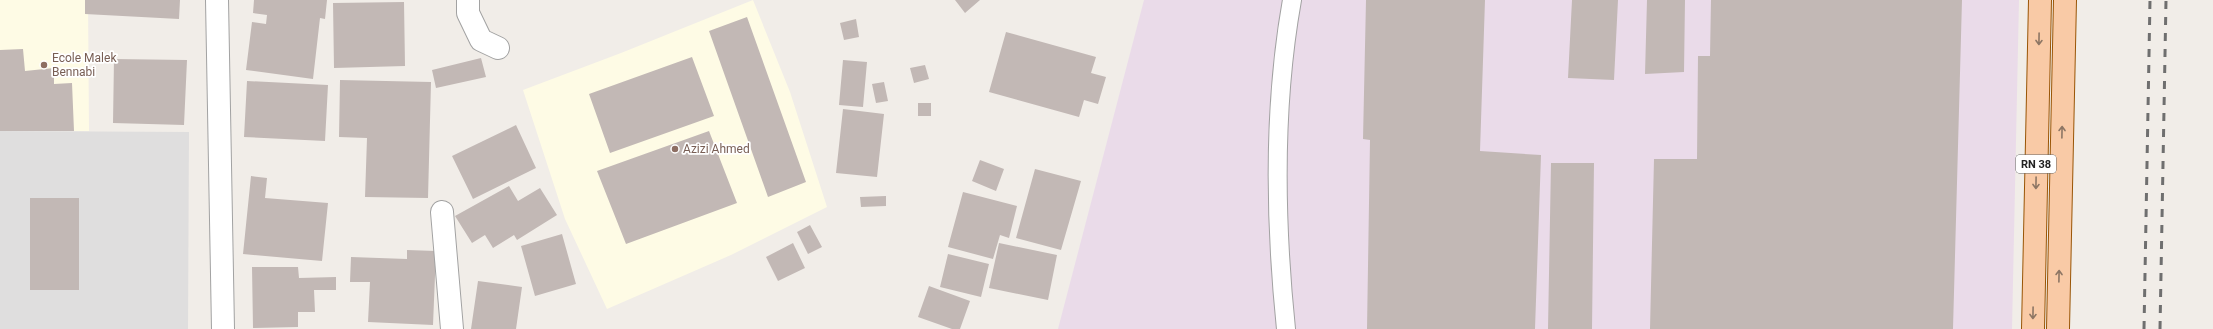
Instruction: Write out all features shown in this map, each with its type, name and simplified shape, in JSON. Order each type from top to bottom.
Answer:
[{"type":"main road","name":"RN 38","points":[[2032,329],[2040,0]]},
{"type":"main road","name":"RN 38","points":[[2058,329],[2065,0]]},
{"type":"street","points":[[217,0],[223,329]]},
{"type":"street","points":[[468,0],[468,13],[481,40],[498,48]]},
{"type":"street","points":[[442,212],[452,329]]},
{"type":"lane","points":[[1286,329],[1277,171],[1286,34],[1292,0]]},
{"type":"shaded area","name":"Ecole Malek Bennabi","points":[[0,0],[88,0],[89,131],[0,131]]},
{"type":"shaded area","name":"Azizi Ahmed","points":[[753,0],[790,92],[827,207],[731,255],[607,309],[565,219],[523,90],[621,53]]},
{"type":"shaded area","points":[[1144,0],[2019,0],[2012,329],[1058,329]]},
{"type":"shaded area","points":[[0,131],[189,132],[188,329],[0,329]]},
{"type":"building","points":[[85,0],[180,0],[179,19],[85,14]]},
{"type":"building","points":[[254,0],[327,0],[325,19],[320,18],[313,79],[246,70],[252,22],[266,24],[267,15],[253,13]]},
{"type":"building","points":[[955,0],[980,0],[965,13]]},
{"type":"building","points":[[1366,0],[1485,0],[1480,151],[1541,155],[1535,329],[1367,329],[1370,140],[1363,139]]},
{"type":"building","points":[[1572,0],[1618,0],[1614,80],[1568,78]]},
{"type":"building","points":[[1647,0],[1685,0],[1684,72],[1645,74]]},
{"type":"building","points":[[1711,0],[1962,0],[1953,329],[1650,329],[1654,159],[1697,159],[1698,56],[1710,56]]},
{"type":"building","points":[[404,2],[405,66],[334,68],[333,3]]},
{"type":"building","points":[[747,17],[806,182],[768,197],[709,31]]},
{"type":"building","points":[[856,19],[859,37],[844,40],[840,23]]},
{"type":"building","points":[[1006,32],[1096,57],[1091,73],[1106,77],[1098,104],[1084,100],[1079,117],[989,92]]},
{"type":"building","points":[[23,49],[25,71],[54,68],[54,84],[72,83],[74,131],[0,131],[0,50]]},
{"type":"building","points":[[692,57],[714,116],[610,153],[589,94]]},
{"type":"building","points":[[481,58],[486,77],[436,88],[432,70]]},
{"type":"building","points":[[114,59],[187,60],[184,125],[113,123]]},
{"type":"building","points":[[843,60],[867,62],[863,107],[839,105]]},
{"type":"building","points":[[925,65],[929,79],[914,83],[910,68]]},
{"type":"building","points":[[340,80],[431,82],[428,198],[365,197],[367,138],[339,137]]},
{"type":"building","points":[[247,81],[328,85],[325,141],[244,137]]},
{"type":"building","points":[[884,82],[888,101],[876,103],[872,84]]},
{"type":"building","points":[[918,103],[931,103],[931,116],[918,116]]},
{"type":"building","points":[[843,109],[884,114],[877,177],[836,173]]},
{"type":"building","points":[[516,125],[536,168],[473,199],[452,156]]},
{"type":"building","points":[[709,131],[737,203],[626,244],[597,171]]},
{"type":"building","points":[[980,160],[1004,169],[996,191],[972,181]]},
{"type":"building","points":[[1551,163],[1594,163],[1592,329],[1548,329]]},
{"type":"building","points":[[1035,169],[1081,181],[1061,250],[1016,238]]},
{"type":"building","points":[[251,176],[267,178],[265,198],[328,203],[322,261],[243,254]]},
{"type":"building","points":[[509,186],[518,201],[540,188],[557,215],[517,240],[514,235],[493,248],[485,235],[472,243],[455,216]]},
{"type":"building","points":[[963,192],[1017,206],[1009,238],[1000,235],[993,259],[948,247]]},
{"type":"building","points":[[886,196],[886,206],[861,207],[860,197]]},
{"type":"building","points":[[30,198],[79,198],[79,290],[30,290]]},
{"type":"building","points":[[810,225],[822,247],[808,254],[797,232]]},
{"type":"building","points":[[562,234],[576,284],[535,296],[521,246]]},
{"type":"building","points":[[793,243],[805,268],[778,281],[766,257]]},
{"type":"building","points":[[999,243],[1057,255],[1048,300],[989,288]]},
{"type":"building","points":[[407,250],[436,251],[433,325],[368,322],[370,282],[350,282],[351,257],[407,259]]},
{"type":"building","points":[[948,254],[989,264],[981,297],[940,287]]},
{"type":"building","points":[[252,267],[298,267],[299,278],[336,277],[336,290],[314,290],[315,312],[298,312],[298,327],[253,328]]},
{"type":"building","points":[[478,281],[522,287],[516,329],[471,329]]},
{"type":"building","points":[[929,286],[970,301],[960,329],[952,329],[918,317]]},
{"type":"railway","points":[[2144,329],[2150,0]]},
{"type":"railway","points":[[2160,329],[2166,0]]},
{"type":"place","name":"Ecole Malek Bennabi","points":[[44,65]]},
{"type":"place","name":"Azizi Ahmed","points":[[675,149]]}]
